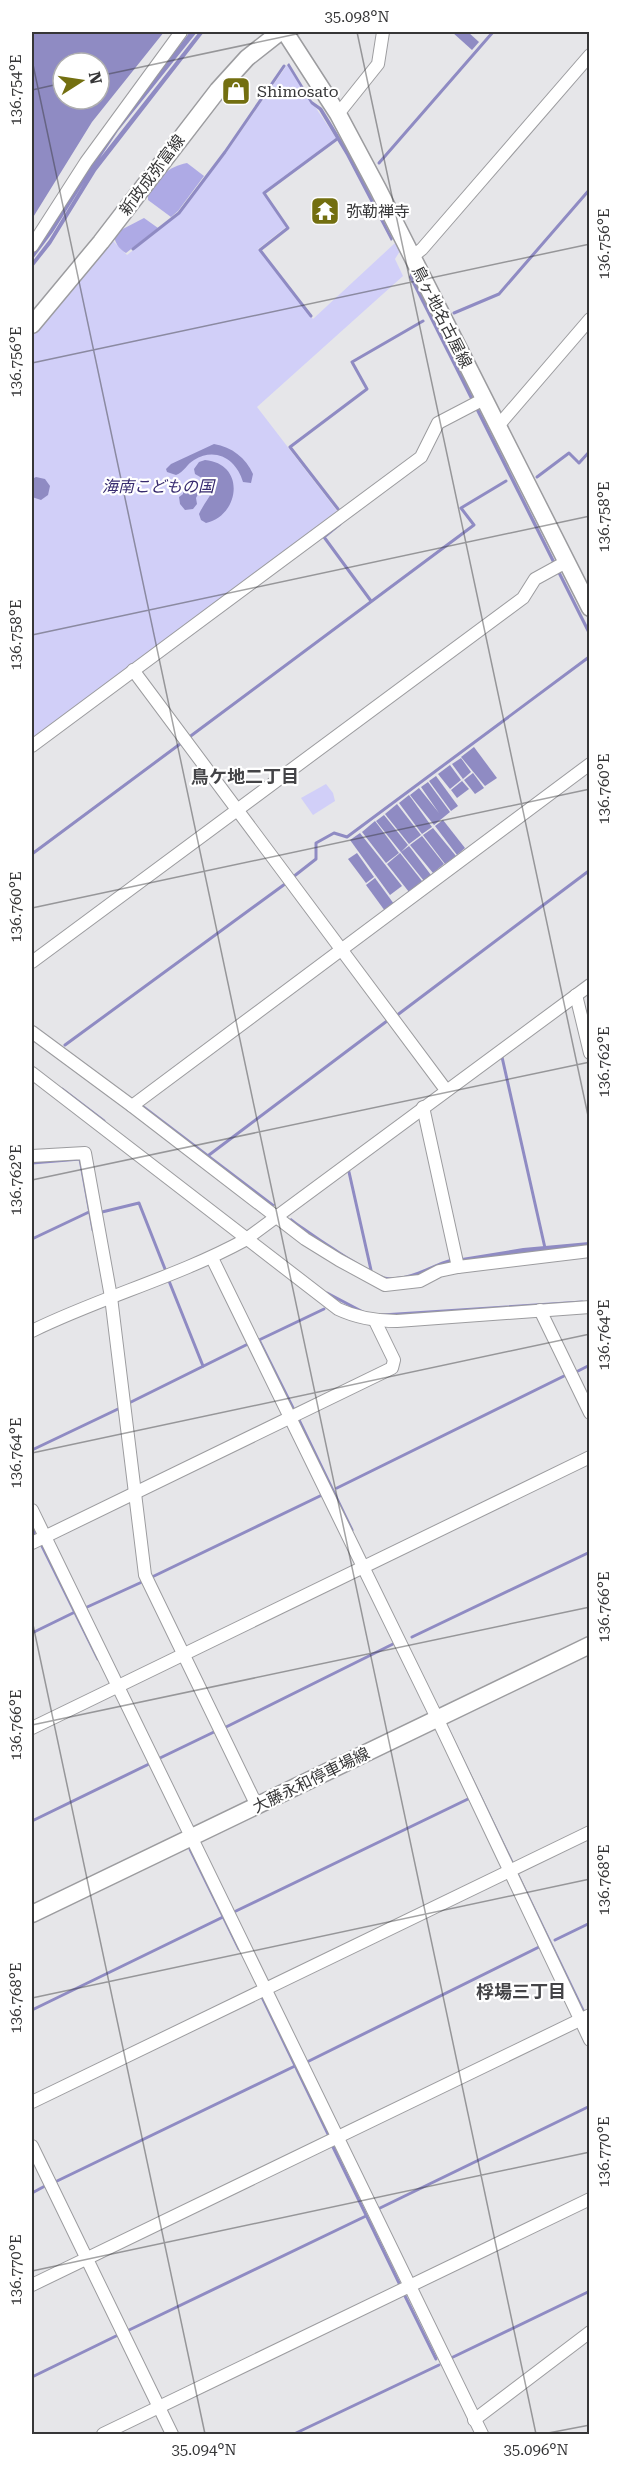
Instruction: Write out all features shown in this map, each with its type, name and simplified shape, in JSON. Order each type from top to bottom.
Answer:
[{"type":"main road","name":"新政成弥富線","points":[[32,325],[101,242],[218,90],[247,58],[280,32]]},
{"type":"main road","name":"鳥ヶ地名古屋線","points":[[285,32],[338,114],[412,257],[478,402],[498,426],[560,565],[585,586],[590,608]]},
{"type":"main road","name":"大藤永和停車場線","points":[[32,1914],[590,1645]]},
{"type":"street","points":[[32,246],[86,162],[181,32]]},
{"type":"street","points":[[338,114],[378,64],[383,32]]},
{"type":"street","points":[[412,257],[422,249],[590,55]]},
{"type":"street","points":[[498,426],[590,319]]},
{"type":"street","points":[[32,746],[422,457],[438,423],[478,402]]},
{"type":"street","points":[[32,962],[523,598],[534,579],[560,565]]},
{"type":"street","points":[[133,669],[446,1090]]},
{"type":"street","points":[[132,1106],[590,764]]},
{"type":"street","points":[[32,1331],[66,1314],[212,1258],[245,1240],[590,985]]},
{"type":"street","points":[[576,995],[590,1053]]},
{"type":"street","points":[[32,1032],[304,1239],[385,1285],[420,1281],[439,1271],[458,1267],[590,1251]]},
{"type":"street","points":[[32,1073],[245,1240],[338,1309],[351,1316],[375,1321],[590,1307]]},
{"type":"street","points":[[423,1107],[458,1267]]},
{"type":"street","points":[[32,1156],[85,1153],[111,1297],[146,1575],[257,1806]]},
{"type":"street","points":[[212,1258],[509,1871],[585,2017],[590,2040]]},
{"type":"street","points":[[540,1310],[590,1413]]},
{"type":"street","points":[[32,1543],[392,1368],[394,1360],[375,1321]]},
{"type":"street","points":[[32,1728],[590,1457]]},
{"type":"street","points":[[32,1510],[482,2434]]},
{"type":"street","points":[[32,2102],[590,1832]]},
{"type":"street","points":[[32,2284],[585,2017]]},
{"type":"street","points":[[32,2146],[172,2434]]},
{"type":"street","points":[[103,2434],[590,2199]]},
{"type":"street","points":[[474,2420],[590,2332]]},
{"type":"green space","name":"海南こどもの国","points":[[287,65],[336,138],[263,192],[286,227],[258,249],[313,319],[395,243],[400,251],[395,259],[403,276],[257,407],[337,511],[32,740],[32,332],[111,239],[127,255],[179,214],[226,153]]},
{"type":"green space","points":[[326,784],[333,793],[335,801],[313,815],[301,798]]},
{"type":"shaded area","points":[[32,32],[164,32],[111,98],[111,51],[51,51],[51,111],[101,111],[32,219]]},
{"type":"shaded area","points":[[190,32],[197,32],[118,131],[100,158],[199,32],[204,32],[96,171],[51,244],[32,268],[32,262],[49,240],[85,181],[53,232],[32,260],[32,253],[50,230],[89,164]]},
{"type":"shaded area","points":[[452,32],[468,32],[479,42],[472,50]]},
{"type":"shaded area","points":[[289,63],[312,101],[322,108],[350,154],[393,239],[391,241],[346,155],[319,110],[311,104],[287,65]]},
{"type":"shaded area","points":[[187,163],[204,176],[171,217],[148,200],[148,191],[165,173]]},
{"type":"shaded area","points":[[144,218],[158,228],[126,253],[121,250],[114,237],[117,232]]},
{"type":"shaded area","points":[[411,273],[589,629],[589,636],[409,277]]},
{"type":"shaded area","points":[[214,444],[227,448],[242,458],[253,474],[251,483],[243,482],[236,467],[218,455],[202,456],[176,475],[167,472],[166,469],[171,464]]},
{"type":"shaded area","points":[[205,460],[218,464],[228,471],[234,490],[226,511],[206,523],[201,520],[199,514],[212,491],[204,479],[195,474],[194,469],[199,462]]},
{"type":"shaded area","points":[[36,477],[45,479],[50,486],[48,495],[41,500],[32,497],[32,479]]},
{"type":"shaded area","points":[[194,481],[200,490],[196,498],[197,504],[193,509],[185,510],[180,504],[179,497],[183,494],[183,487],[186,483]]},
{"type":"shaded area","points":[[474,747],[497,778],[485,786],[461,757]]},
{"type":"shaded area","points":[[461,758],[471,772],[463,779],[452,764]]},
{"type":"shaded area","points":[[450,765],[461,780],[450,789],[438,774]]},
{"type":"shaded area","points":[[473,773],[484,788],[475,794],[464,780]]},
{"type":"shaded area","points":[[436,776],[458,806],[451,811],[429,781]]},
{"type":"shaded area","points":[[462,781],[469,789],[457,798],[451,790]]},
{"type":"shaded area","points":[[428,782],[450,812],[434,825],[410,795],[419,788],[439,813],[421,787]]},
{"type":"shaded area","points":[[409,795],[432,827],[422,834],[399,803]]},
{"type":"shaded area","points":[[397,804],[421,835],[409,844],[385,814]]},
{"type":"shaded area","points":[[384,815],[408,845],[401,852],[409,846],[431,875],[424,881],[376,821]]},
{"type":"shaded area","points":[[443,820],[465,848],[457,855],[435,826]]},
{"type":"shaded area","points":[[375,821],[399,853],[386,863],[362,832]]},
{"type":"shaded area","points":[[433,828],[456,856],[445,864],[423,835]]},
{"type":"shaded area","points":[[360,833],[402,886],[390,895],[350,840]]},
{"type":"shaded area","points":[[422,836],[444,864],[433,873],[410,845]]},
{"type":"shaded area","points":[[357,853],[374,877],[366,883],[348,859]]},
{"type":"shaded area","points":[[400,853],[422,881],[409,892],[387,864]]},
{"type":"shaded area","points":[[375,878],[394,904],[385,911],[366,885]]},
{"type":"shaded area","points":[[142,1104],[275,1205],[272,1207],[140,1106]]},
{"type":"shaded area","points":[[291,1218],[354,1261],[387,1277],[412,1274],[450,1259],[451,1263],[413,1277],[388,1280],[369,1272],[322,1244],[288,1221]]},
{"type":"shaded area","points":[[589,1242],[589,1246],[463,1262],[462,1258],[523,1248]]},
{"type":"shaded area","points":[[448,1726],[514,1863],[510,1865],[445,1727]]},
{"type":"shaded area","points":[[518,1872],[585,2011],[581,2013],[513,1874]]},
{"type":"waterway","points":[[379,163],[493,32]]},
{"type":"waterway","points":[[133,249],[179,213],[225,152],[284,66]]},
{"type":"waterway","points":[[311,316],[260,250],[288,228],[264,193],[337,139]]},
{"type":"waterway","points":[[454,313],[499,294],[590,189]]},
{"type":"waterway","points":[[338,509],[290,447],[367,389],[352,362],[423,321]]},
{"type":"waterway","points":[[537,477],[569,453],[579,463],[590,451]]},
{"type":"waterway","points":[[188,738],[474,525],[461,508],[506,481]]},
{"type":"waterway","points":[[340,524],[324,537],[371,601]]},
{"type":"waterway","points":[[293,877],[316,859],[316,843],[334,833],[347,837],[589,657]]},
{"type":"waterway","points":[[32,854],[180,744]]},
{"type":"waterway","points":[[396,1016],[590,870]]},
{"type":"waterway","points":[[65,1045],[285,884]]},
{"type":"waterway","points":[[209,1155],[387,1021]]},
{"type":"waterway","points":[[502,1057],[545,1248]]},
{"type":"waterway","points":[[62,1089],[104,1121]]},
{"type":"waterway","points":[[32,1163],[80,1159],[93,1230]]},
{"type":"waterway","points":[[349,1172],[371,1270]]},
{"type":"waterway","points":[[102,1212],[139,1203],[165,1269]]},
{"type":"waterway","points":[[32,1239],[89,1212]]},
{"type":"waterway","points":[[169,1281],[203,1366]]},
{"type":"waterway","points":[[327,1293],[363,1312]]},
{"type":"waterway","points":[[382,1315],[582,1302]]},
{"type":"waterway","points":[[293,1408],[259,1340],[324,1309]]},
{"type":"waterway","points":[[129,1403],[248,1344]]},
{"type":"waterway","points":[[576,1372],[590,1365]]},
{"type":"waterway","points":[[337,1488],[564,1376]]},
{"type":"waterway","points":[[32,1450],[118,1409]]},
{"type":"waterway","points":[[299,1420],[352,1530]]},
{"type":"waterway","points":[[152,1577],[322,1495]]},
{"type":"waterway","points":[[32,1527],[34,1533]]},
{"type":"waterway","points":[[42,1546],[98,1659]]},
{"type":"waterway","points":[[412,1637],[590,1552]]},
{"type":"waterway","points":[[85,1608],[142,1582]]},
{"type":"waterway","points":[[32,1633],[75,1612]]},
{"type":"waterway","points":[[226,1727],[393,1644]]},
{"type":"waterway","points":[[160,1758],[216,1731]]},
{"type":"waterway","points":[[32,1821],[149,1764]]},
{"type":"waterway","points":[[236,1911],[468,1799]]},
{"type":"waterway","points":[[190,1849],[239,1949]]},
{"type":"waterway","points":[[32,2010],[223,1917]]},
{"type":"waterway","points":[[555,1940],[590,1923]]},
{"type":"waterway","points":[[307,2062],[539,1947]]},
{"type":"waterway","points":[[262,1997],[328,2134]]},
{"type":"waterway","points":[[55,2182],[295,2066]]},
{"type":"waterway","points":[[378,2209],[590,2106]]},
{"type":"waterway","points":[[333,2147],[399,2283]]},
{"type":"waterway","points":[[32,2193],[45,2186]]},
{"type":"waterway","points":[[127,2331],[366,2216]]},
{"type":"waterway","points":[[449,2359],[590,2291]]},
{"type":"waterway","points":[[404,2294],[436,2359]]},
{"type":"waterway","points":[[32,2377],[116,2336]]},
{"type":"waterway","points":[[294,2434],[439,2365]]},
{"type":"place","name":"Shimosato","points":[[236,91]]},
{"type":"place","name":"弥勒禅寺","points":[[325,211]]},
{"type":"district","name":"鳥ケ地二丁目","points":[[245,776]]},
{"type":"district","name":"桴場三丁目","points":[[521,1991]]}]
